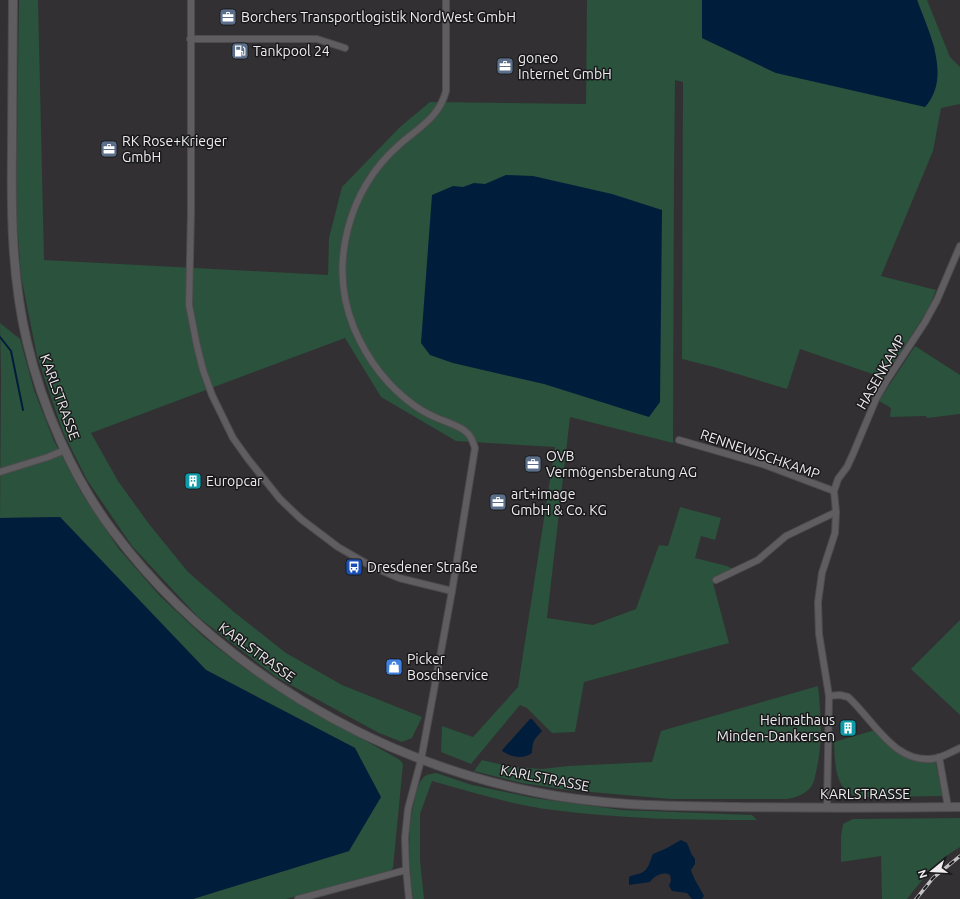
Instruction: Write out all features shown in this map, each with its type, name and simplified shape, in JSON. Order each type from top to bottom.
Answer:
[{"type":"street","name":"KARLSTRASSE","points":[[13,0],[12,214],[16,285],[27,343],[35,372],[65,450],[88,494],[111,529],[137,561],[166,594],[202,628],[238,657],[312,706],[348,726],[421,760],[466,775],[534,792],[584,800],[633,805],[827,808],[960,807]]},
{"type":"street","points":[[190,0],[191,217],[189,305],[203,370],[212,395],[233,438],[264,480],[290,509],[319,533],[338,547],[371,566],[398,578],[452,591]]},
{"type":"street","points":[[409,899],[405,838],[408,809],[421,760],[452,591],[474,448],[472,440],[467,432],[416,406],[399,393],[384,378],[372,362],[360,342],[345,300],[343,254],[353,209],[372,176],[399,145],[420,128],[438,110],[443,101],[446,91],[446,0]]},
{"type":"street","points":[[190,39],[317,39],[345,48]]},
{"type":"street","name":"HASENKAMP","points":[[834,491],[838,479],[847,467],[853,454],[876,399],[925,322],[937,300],[960,246]]},
{"type":"street","name":"RENNEWISCHKAMP","points":[[679,440],[765,465],[834,491]]},
{"type":"street","points":[[0,472],[65,450]]},
{"type":"street","points":[[827,808],[829,696],[819,634],[818,602],[822,573],[835,533],[836,512],[834,491]]},
{"type":"street","points":[[716,580],[758,560],[786,536],[836,512]]},
{"type":"street","points":[[829,696],[840,695],[848,697],[884,737],[893,746],[905,754],[928,759],[939,757],[960,748]]},
{"type":"street","points":[[939,757],[948,807]]},
{"type":"street","points":[[298,899],[406,870]]},
{"type":"green space","points":[[19,0],[38,0],[44,260],[328,275],[329,238],[342,187],[400,127],[430,102],[586,104],[587,0],[702,0],[702,38],[776,73],[935,49],[917,0],[927,0],[950,57],[960,67],[960,104],[941,108],[933,151],[881,276],[936,290],[929,308],[884,378],[800,349],[787,389],[682,359],[683,82],[675,80],[673,443],[570,417],[547,618],[593,625],[636,609],[659,545],[668,546],[680,507],[721,518],[715,540],[701,536],[695,558],[727,566],[737,571],[713,583],[729,643],[584,682],[575,732],[552,733],[527,708],[520,705],[471,764],[441,752],[442,726],[473,737],[518,687],[555,447],[456,441],[381,397],[345,338],[91,433],[118,481],[149,524],[188,572],[234,612],[286,653],[342,685],[422,717],[412,738],[402,742],[379,733],[276,677],[198,617],[132,546],[87,480],[63,432],[37,356],[21,276],[16,209]]},
{"type":"green space","points":[[0,323],[20,339],[34,390],[54,441],[82,494],[119,549],[160,596],[205,638],[244,668],[309,709],[400,760],[403,764],[393,868],[390,871],[286,899],[193,899],[349,851],[355,748],[206,670],[60,517],[0,518]]},
{"type":"green space","points":[[915,346],[960,375],[960,414],[927,418],[926,416],[890,417],[891,408],[879,401]]},
{"type":"green space","points":[[960,620],[960,715],[911,669]]},
{"type":"green space","points":[[818,686],[821,718],[820,750],[813,784],[803,794],[787,799],[670,799],[568,790],[522,783],[474,771],[482,760],[511,767],[542,769],[568,766],[652,762],[661,731]]},
{"type":"green space","points":[[875,730],[899,753],[935,760],[943,796],[860,797],[845,790],[836,771],[834,742]]},
{"type":"green space","points":[[436,773],[472,785],[534,798],[622,810],[752,815],[757,820],[655,818],[553,810],[507,802],[432,781],[420,814],[420,860],[424,899],[413,899],[409,848],[412,811],[417,789],[421,781],[426,775]]},
{"type":"green space","points":[[960,818],[960,847],[938,864],[907,899],[882,899],[881,856],[841,862],[841,836],[843,824],[853,819]]},
{"type":"water","points":[[702,0],[917,0],[936,54],[937,82],[933,95],[925,107],[776,73],[702,38]]},
{"type":"water","points":[[506,175],[533,176],[612,194],[662,210],[660,402],[649,417],[544,384],[453,363],[430,355],[421,343],[432,195],[453,186],[463,187],[474,183],[485,184]]},
{"type":"water","points":[[60,517],[206,670],[355,748],[381,797],[349,851],[193,899],[0,899],[0,518]]},
{"type":"water","points":[[530,719],[532,719],[542,731],[534,741],[532,753],[517,757],[502,751],[503,749]]},
{"type":"water","points":[[681,840],[687,843],[695,859],[695,864],[691,870],[704,896],[702,899],[692,899],[687,893],[672,891],[669,886],[671,880],[670,875],[667,874],[659,875],[650,882],[629,885],[629,877],[645,871],[653,854]]},
{"type":"waterway","points":[[0,337],[11,351],[23,410]]},
{"type":"railway","points":[[916,899],[933,878],[960,856]]},
{"type":"place","name":"Borchers Transportlogistik NordWest GmbH","points":[[228,17]]},
{"type":"place","name":"Tankpool 24","points":[[240,51]]},
{"type":"place","name":"goneo Internet GmbH","points":[[505,66]]},
{"type":"place","name":"RK Rose+Krieger GmbH","points":[[109,149]]},
{"type":"place","name":"OVB Vermögensberatung AG","points":[[533,464]]},
{"type":"place","name":"Europcar","points":[[193,481]]},
{"type":"place","name":"art+image GmbH & Co. KG","points":[[498,502]]},
{"type":"place","name":"Dresdener Straße","points":[[354,567]]},
{"type":"place","name":"Picker Boschservice","points":[[394,667]]},
{"type":"place","name":"Heimathaus Minden-Dankersen","points":[[848,728]]}]
